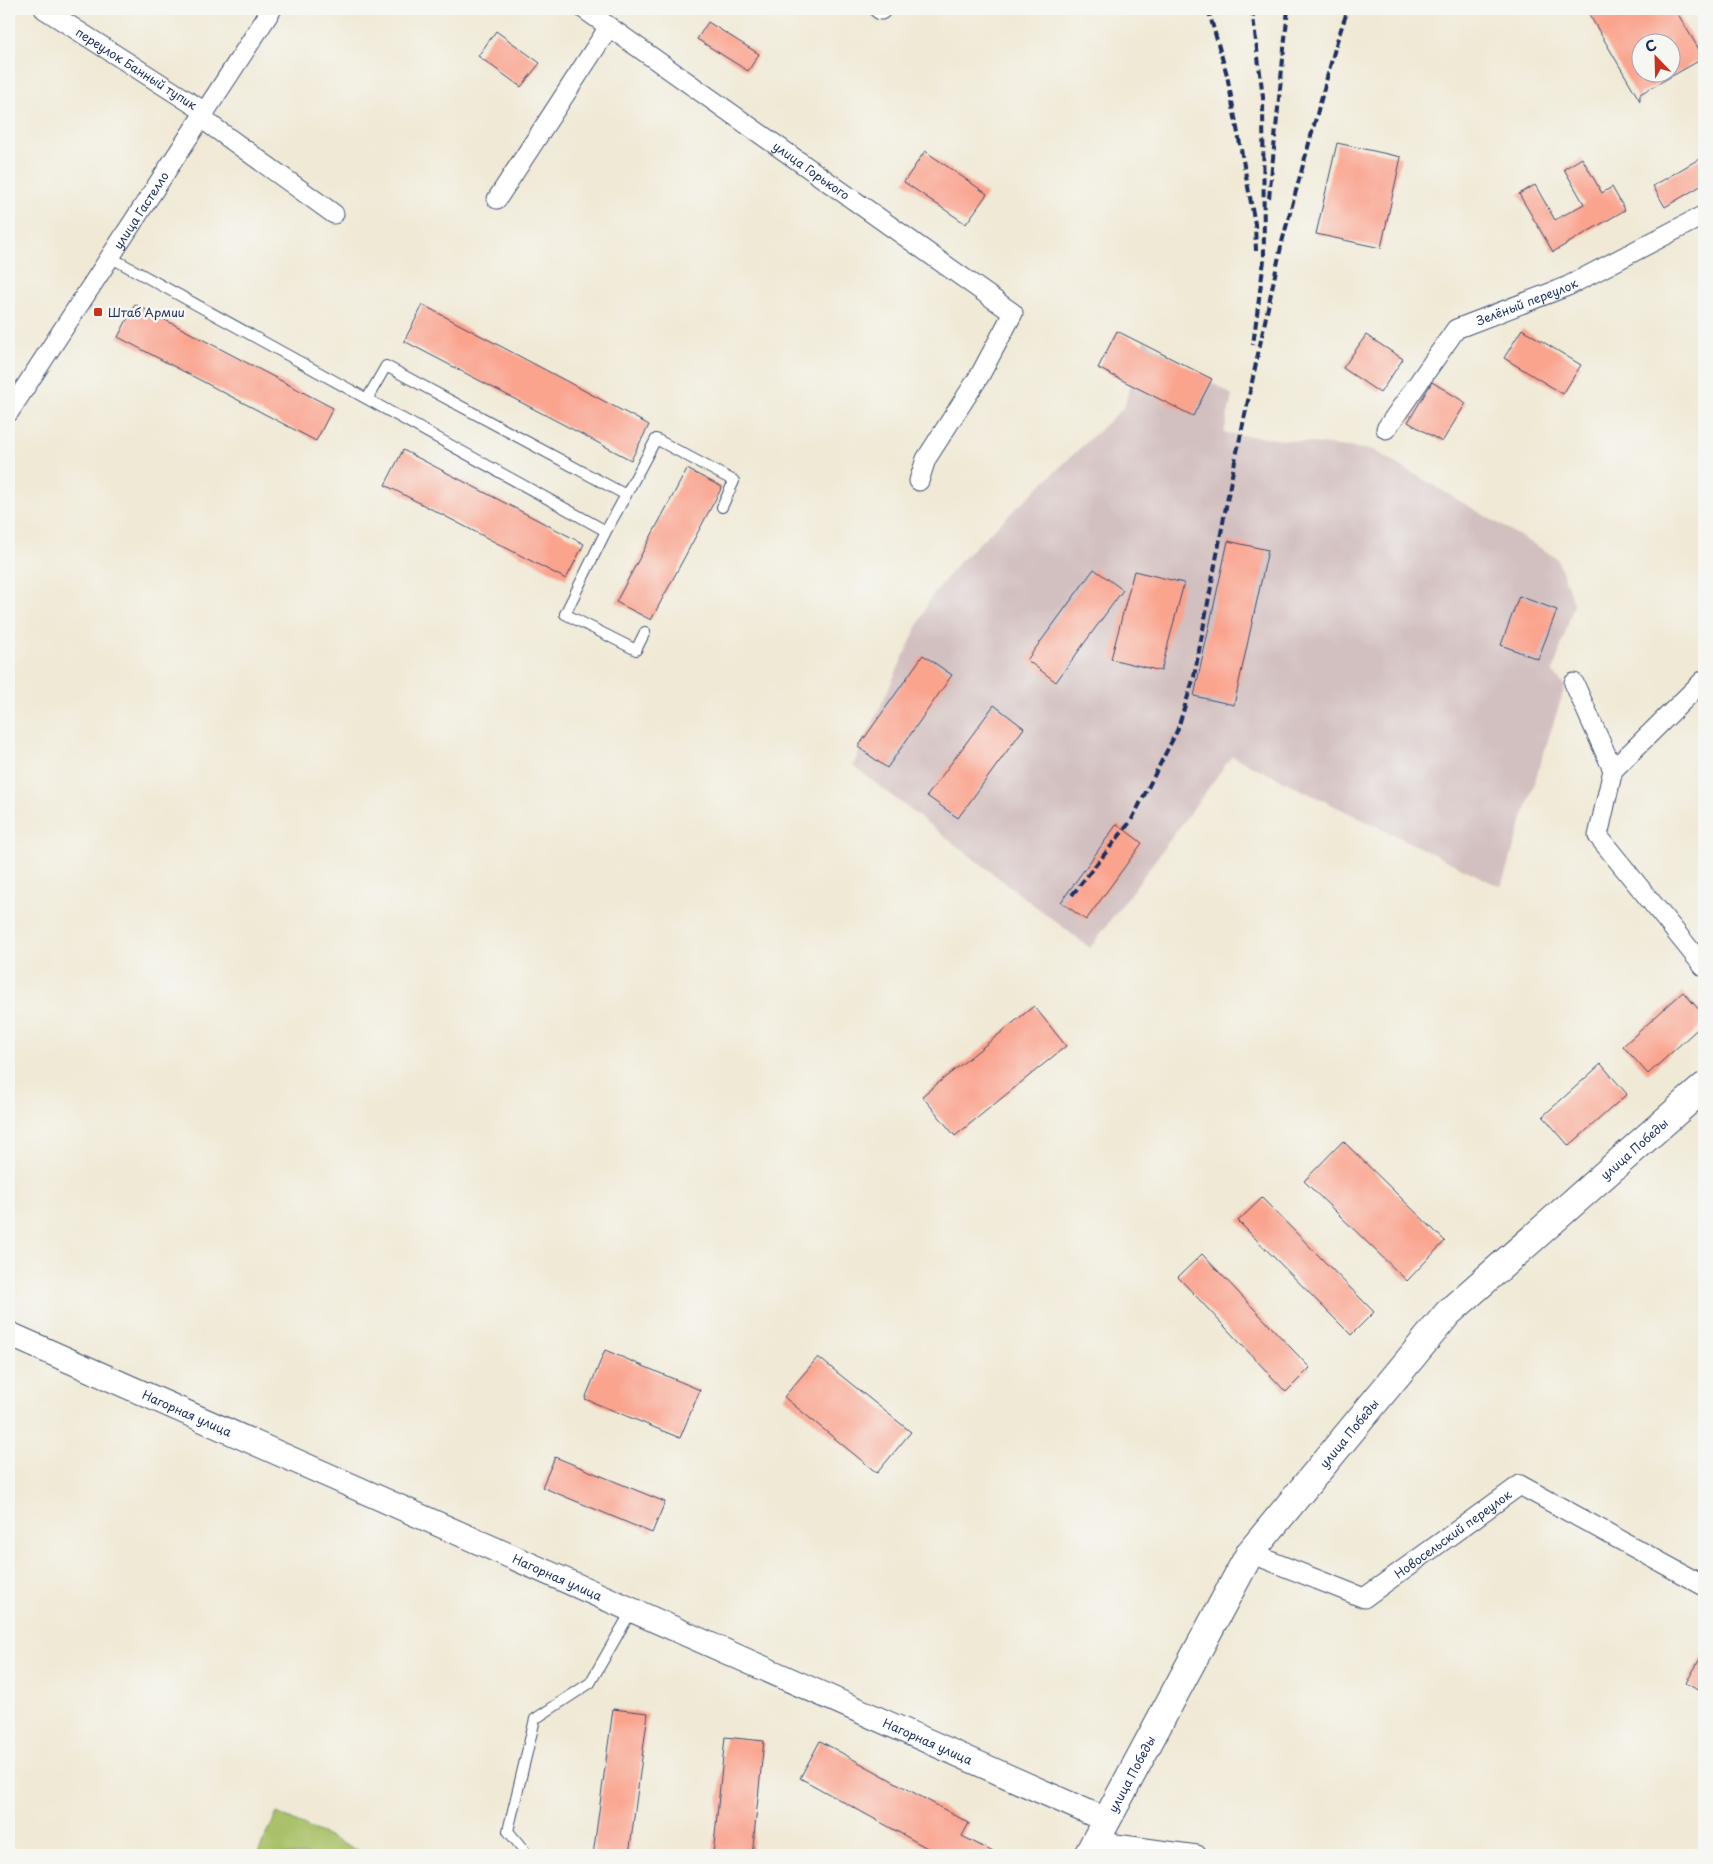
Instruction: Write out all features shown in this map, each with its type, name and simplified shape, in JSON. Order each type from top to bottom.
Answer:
[{"type":"main road","name":"улица Победы","points":[[1096,1839],[1250,1553],[1448,1312],[1704,1087]]},
{"type":"street","name":"переулок Банный тупик","points":[[44,9],[203,115],[334,214]]},
{"type":"street","name":"улица Гастелло","points":[[9,412],[272,9]]},
{"type":"street","name":"улица Горького","points":[[584,9],[1013,314],[980,375],[926,459],[919,481]]},
{"type":"street","points":[[497,199],[610,27]]},
{"type":"street","name":"Зелёный переулок","points":[[1386,429],[1456,329],[1568,286],[1704,215]]},
{"type":"street","points":[[1704,680],[1613,770],[1598,836],[1704,967]]},
{"type":"street","points":[[1574,683],[1613,770]]},
{"type":"street","name":"Нагорная улица","points":[[9,1334],[632,1610],[1096,1839],[1197,1855]]},
{"type":"street","name":"Новосельский переулок","points":[[1250,1553],[1364,1598],[1520,1485],[1704,1586]]},
{"type":"lane","points":[[110,257],[606,532]]},
{"type":"lane","points":[[368,399],[386,366],[626,495]]},
{"type":"lane","points":[[645,632],[636,650],[565,614],[656,439],[734,481],[722,507]]},
{"type":"lane","points":[[528,1855],[508,1832],[535,1719],[590,1683],[632,1610]]},
{"type":"shaded area","points":[[1144,340],[1232,395],[1224,433],[1373,450],[1557,558],[1574,604],[1553,672],[1565,687],[1501,887],[1232,756],[1090,948],[853,766],[930,599],[960,561],[1124,407]]},
{"type":"green space","points":[[277,1813],[367,1855],[257,1855]]},
{"type":"building","points":[[1586,9],[1675,9],[1704,58],[1680,72],[1680,32],[1630,32],[1630,82],[1661,82],[1640,94],[1640,101]]},
{"type":"building","points":[[708,22],[759,54],[748,71],[697,39]]},
{"type":"building","points":[[496,31],[540,63],[521,87],[478,56]]},
{"type":"building","points":[[1337,143],[1401,157],[1381,248],[1316,234]]},
{"type":"building","points":[[925,151],[987,194],[966,224],[904,182]]},
{"type":"building","points":[[1704,156],[1704,184],[1665,207],[1653,186]]},
{"type":"building","points":[[1582,158],[1602,193],[1612,187],[1625,210],[1553,252],[1519,194],[1535,185],[1555,220],[1584,204],[1564,169]]},
{"type":"building","points":[[135,304],[333,408],[316,441],[118,337]]},
{"type":"building","points":[[423,305],[649,425],[631,460],[404,341]]},
{"type":"building","points":[[1522,329],[1581,365],[1563,394],[1504,358]]},
{"type":"building","points":[[1117,331],[1212,379],[1193,416],[1098,368]]},
{"type":"building","points":[[1366,335],[1403,359],[1380,393],[1343,368]]},
{"type":"building","points":[[1432,382],[1466,403],[1442,442],[1408,422]]},
{"type":"building","points":[[403,450],[584,544],[566,579],[385,485]]},
{"type":"building","points":[[687,469],[722,487],[651,620],[616,602]]},
{"type":"building","points":[[1228,541],[1268,550],[1234,705],[1194,696]]},
{"type":"building","points":[[1094,569],[1123,590],[1056,682],[1027,660]]},
{"type":"building","points":[[1134,571],[1184,583],[1161,671],[1111,659]]},
{"type":"building","points":[[1519,596],[1557,610],[1538,659],[1501,645]]},
{"type":"building","points":[[923,655],[952,675],[887,768],[858,747]]},
{"type":"building","points":[[994,705],[1024,728],[958,818],[927,796]]},
{"type":"building","points":[[1117,824],[1142,843],[1086,920],[1061,902]]},
{"type":"building","points":[[1683,992],[1704,1015],[1704,1023],[1648,1074],[1623,1046]]},
{"type":"building","points":[[1034,1006],[1066,1046],[955,1136],[922,1096]]},
{"type":"building","points":[[1601,1064],[1627,1094],[1569,1146],[1543,1116]]},
{"type":"building","points":[[1343,1141],[1445,1241],[1407,1281],[1304,1181]]},
{"type":"building","points":[[1262,1198],[1374,1312],[1351,1335],[1238,1221]]},
{"type":"building","points":[[1202,1254],[1310,1368],[1286,1392],[1178,1277]]},
{"type":"building","points":[[605,1350],[700,1390],[680,1438],[585,1399]]},
{"type":"building","points":[[818,1357],[911,1432],[877,1473],[784,1397]]},
{"type":"building","points":[[555,1457],[665,1502],[652,1533],[542,1487]]},
{"type":"building","points":[[1704,1652],[1704,1694],[1686,1683]]},
{"type":"building","points":[[613,1709],[648,1713],[629,1855],[593,1855]]},
{"type":"building","points":[[725,1737],[764,1741],[752,1855],[713,1855]]},
{"type":"building","points":[[820,1741],[969,1823],[962,1836],[999,1855],[940,1855],[800,1778]]},
{"type":"railway","points":[[1208,9],[1227,75],[1255,224],[1256,251]]},
{"type":"railway","points":[[1252,9],[1263,97],[1264,260],[1253,345]]},
{"type":"railway","points":[[1269,198],[1288,9]]},
{"type":"railway","points":[[1072,895],[1131,821],[1177,731],[1194,677],[1231,480],[1282,242],[1337,41],[1348,9]]},
{"type":"place","name":"Штаб Армии","points":[[98,312]]}]
